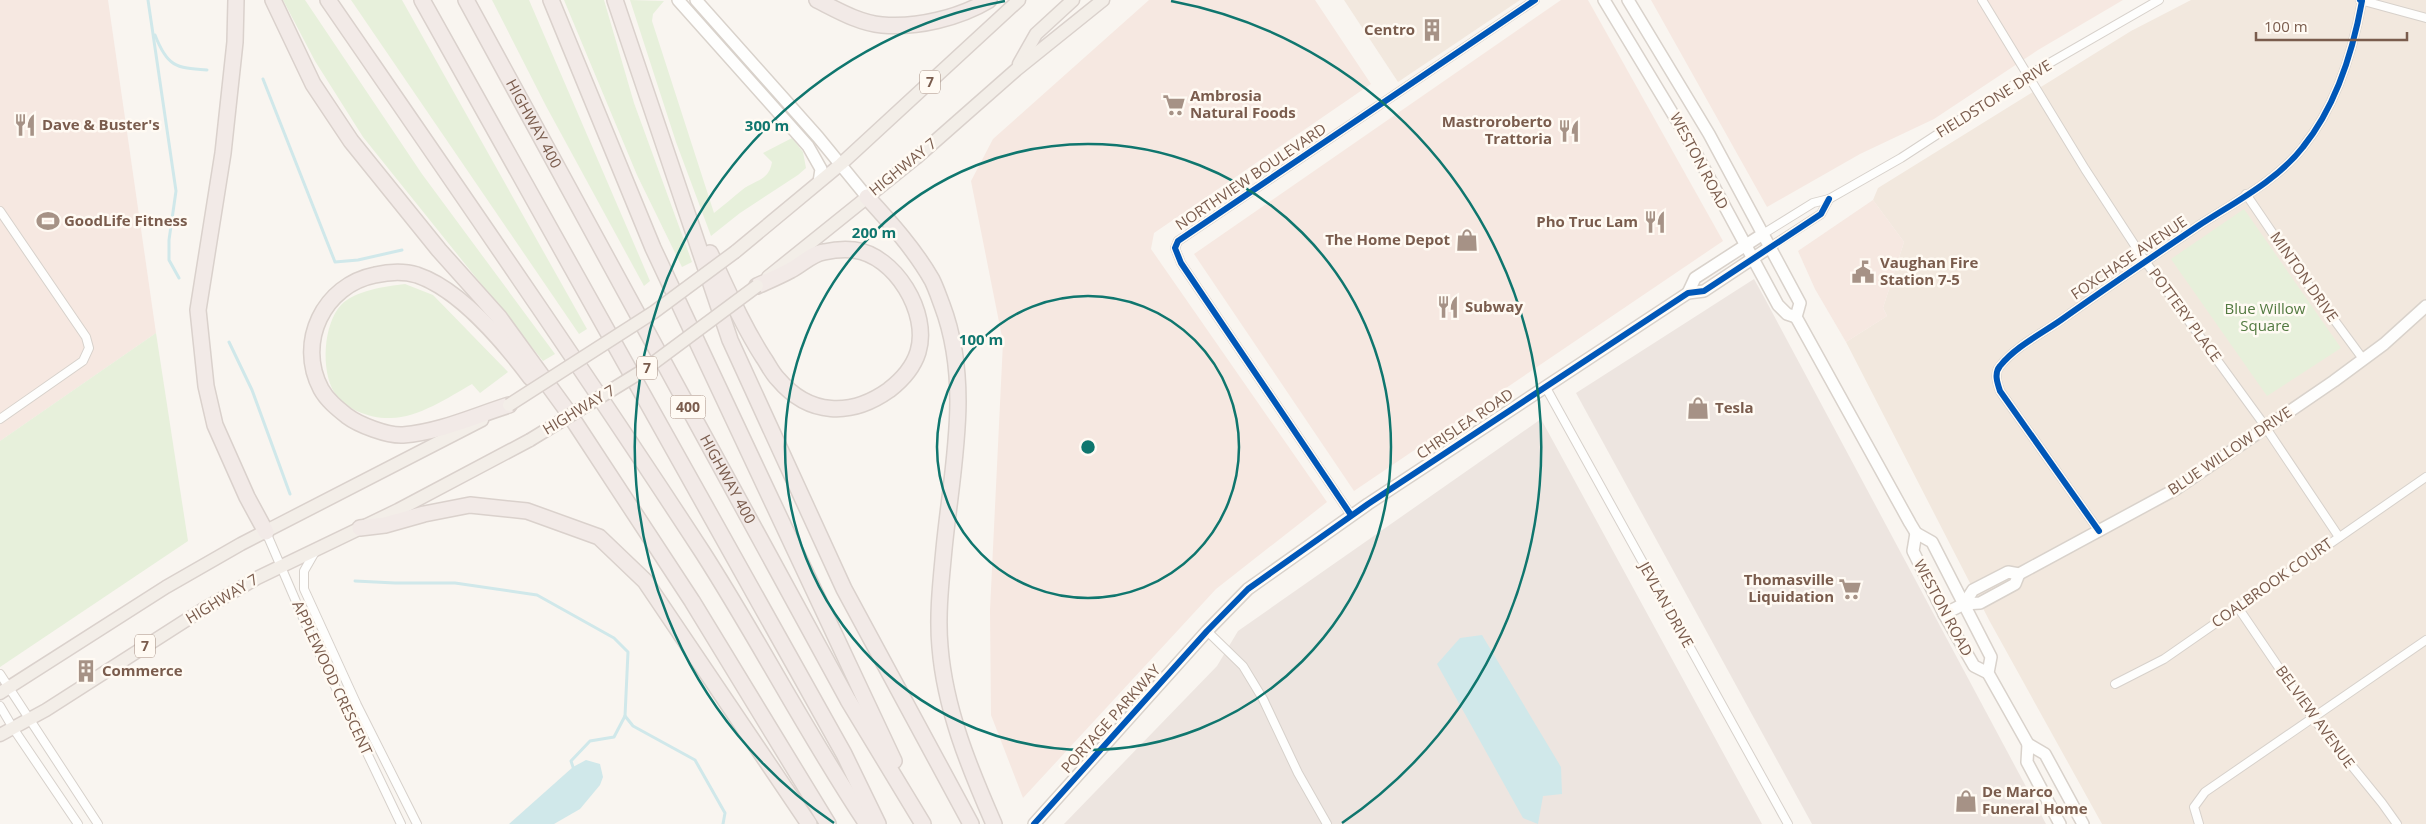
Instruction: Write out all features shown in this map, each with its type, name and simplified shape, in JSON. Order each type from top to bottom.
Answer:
[{"type":"highway","points":[[236,0],[235,42],[223,153],[198,310],[206,386],[215,425],[247,497],[266,532]]},
{"type":"highway","points":[[273,0],[313,84],[351,141],[439,250],[499,317],[568,412],[692,601],[828,824]]},
{"type":"highway","points":[[328,0],[543,312],[704,556],[829,766],[867,824]]},
{"type":"highway","name":"400","points":[[422,0],[835,737],[878,824]]},
{"type":"highway","name":"HIGHWAY 400","points":[[466,0],[848,700],[923,824]]},
{"type":"highway","points":[[550,0],[653,248],[863,691],[915,810]]},
{"type":"highway","points":[[615,0],[730,340],[844,589],[970,824]]},
{"type":"highway","points":[[817,0],[848,16],[881,25],[920,23],[970,11],[989,0]]},
{"type":"highway","points":[[867,197],[917,257],[933,282],[949,324],[955,351],[958,369],[958,425],[941,585],[940,646],[946,686],[957,732],[994,824]]},
{"type":"highway","points":[[690,223],[704,239],[743,325],[778,380],[805,402],[826,409],[842,410],[873,402],[898,383],[911,367],[919,350],[919,318],[905,286],[883,262],[855,250],[821,252],[791,270],[757,286]]},
{"type":"highway","points":[[509,405],[451,425],[402,435],[358,424],[334,406],[321,390],[313,368],[312,340],[319,320],[331,298],[346,285],[364,277],[390,272],[416,275],[445,290],[478,318],[523,366],[550,402],[568,412]]},
{"type":"highway","points":[[360,528],[384,525],[470,505],[527,511],[599,537],[645,581],[809,824]]},
{"type":"main road","name":"7","points":[[5,690],[166,587],[266,532],[509,405],[646,317],[735,252],[841,164],[1019,0]]},
{"type":"main road","points":[[1016,70],[1036,34],[1073,0]]},
{"type":"main road","name":"HIGHWAY 7","points":[[0,735],[28,720],[202,610],[280,566],[360,528],[530,440],[644,370],[757,286],[916,158],[1016,70],[1103,0]]},
{"type":"street","points":[[678,0],[796,122],[818,137],[867,197]]},
{"type":"street","points":[[696,0],[796,122],[822,169],[819,182]]},
{"type":"street","name":"NORTHVIEW BOULEVARD","points":[[1351,515],[1181,264],[1175,248],[1178,241],[1536,0]]},
{"type":"street","name":"WESTON ROAD","points":[[1604,0],[1691,144],[1778,305],[1787,314],[1796,317],[1916,533],[1932,542],[1991,658],[1988,673]]},
{"type":"street","name":"WESTON ROAD","points":[[1628,0],[1709,134],[1800,303],[1796,317]]},
{"type":"street","name":"POTTERY PLACE","points":[[1982,0],[2027,76],[2145,261],[2265,427],[2339,537]]},
{"type":"street","name":"FIELDSTONE DRIVE","points":[[1745,246],[1813,202],[1829,199],[1901,158],[2027,76],[2159,0]]},
{"type":"street","points":[[2361,0],[2426,18]]},
{"type":"street","name":"FOXCHASE AVENUE","points":[[2099,531],[2000,390],[1996,374],[1999,367],[2013,354],[2145,261],[2275,174],[2303,147],[2323,115],[2342,76],[2351,49],[2361,0]]},
{"type":"street","name":"MINTON DRIVE","points":[[2246,194],[2299,272],[2363,359]]},
{"type":"street","name":"FIELDSTONE DRIVE","points":[[1752,259],[1821,214],[1829,199]]},
{"type":"street","points":[[0,211],[86,337],[89,348],[83,361],[0,419]]},
{"type":"street","name":"CHRISLEA ROAD","points":[[1688,293],[1695,278],[1745,246]]},
{"type":"street","name":"CHRISLEA ROAD","points":[[1206,631],[1248,589],[1351,515],[1688,293],[1704,291],[1752,259]]},
{"type":"street","name":"BLUE WILLOW DRIVE","points":[[1944,614],[1964,604],[1980,604],[2015,584],[2019,574],[2176,490],[2384,344],[2426,306]]},
{"type":"street","name":"JEVLAN DRIVE","points":[[1545,386],[1788,824]]},
{"type":"street","name":"COALBROOK COURT","points":[[2115,684],[2164,659],[2237,606],[2426,477]]},
{"type":"street","name":"APPLEWOOD CRESCENT","points":[[266,532],[280,566],[401,824]]},
{"type":"street","name":"WESTON ROAD","points":[[1916,533],[1913,551],[1944,614],[1974,666],[1988,673],[2028,744],[2045,754],[2083,824]]},
{"type":"street","name":"APPLEWOOD CRESCENT","points":[[318,549],[304,572],[304,589],[353,697],[417,824]]},
{"type":"street","name":"BELVIEW AVENUE","points":[[2237,606],[2313,718],[2397,824]]},
{"type":"street","points":[[1206,631],[1243,666],[1263,699],[1298,773],[1326,824]]},
{"type":"street","name":"PORTAGE PARKWAY","points":[[1036,822],[1206,631]]},
{"type":"street","points":[[2199,824],[2194,806],[2205,792],[2426,640]]},
{"type":"street","points":[[0,674],[5,690],[28,720],[98,824]]},
{"type":"street","points":[[0,706],[12,728],[78,824]]},
{"type":"street","name":"WESTON ROAD","points":[[2028,744],[2027,762],[2060,824]]},
{"type":"shaded area","points":[[0,0],[108,0],[156,333],[0,441]]},
{"type":"shaded area","points":[[1149,0],[1315,0],[1371,84],[1154,233],[1151,249],[1327,502],[1216,589],[1023,798],[991,715],[990,610],[1003,342],[971,181],[993,139]]},
{"type":"shaded area","points":[[1344,0],[1520,0],[1398,82]]},
{"type":"shaded area","points":[[1561,0],[1588,0],[1723,241],[1354,491],[1194,254]]},
{"type":"shaded area","points":[[1651,0],[2123,0],[2038,50],[1934,119],[1860,154],[1767,207]]},
{"type":"shaded area","points":[[2191,0],[2426,0],[2426,824],[2102,824],[1989,620],[1846,342],[1887,316],[1883,308],[1904,242],[1873,200],[1878,188],[2131,31]]},
{"type":"shaded area","points":[[1873,200],[1904,242],[1883,308],[1887,316],[1846,342],[1815,289],[1798,251]]},
{"type":"shaded area","points":[[1754,279],[2046,824],[1812,824],[1576,393]]},
{"type":"shaded area","points":[[1541,419],[1762,824],[1064,824],[1217,666],[1238,631]]},
{"type":"green space","points":[[283,0],[305,0],[422,174],[555,354],[543,361],[363,137],[315,61]]},
{"type":"green space","points":[[351,0],[402,0],[587,329],[579,334]]},
{"type":"green space","points":[[492,0],[529,0],[650,281],[644,286],[546,106]]},
{"type":"green space","points":[[564,0],[604,0],[634,103],[692,262],[682,267],[637,175]]},
{"type":"green space","points":[[630,0],[664,1],[653,14],[652,21],[714,213],[742,190],[765,177],[772,162],[763,153],[792,138],[803,152],[806,168],[740,213],[711,236],[676,142]]},
{"type":"green space","name":"Blue Willow Square","points":[[2244,209],[2341,348],[2267,396],[2171,259]]},
{"type":"green space","points":[[405,284],[433,295],[508,372],[480,393],[472,384],[433,406],[412,415],[384,418],[368,415],[345,404],[334,392],[330,383],[327,372],[326,348],[330,324],[341,305],[354,296],[380,288]]},
{"type":"green space","points":[[156,333],[188,541],[0,667],[0,441]]},
{"type":"water","points":[[1482,635],[1561,767],[1562,794],[1543,796],[1538,824],[1523,818],[1437,664],[1460,638]]},
{"type":"water","points":[[586,760],[600,764],[603,777],[600,785],[580,809],[554,824],[509,824],[573,767]]},
{"type":"waterway","points":[[148,0],[176,191],[169,240],[169,260],[179,278]]},
{"type":"waterway","points":[[155,35],[164,53],[173,63],[187,68],[207,70]]},
{"type":"waterway","points":[[263,79],[335,262],[358,260],[402,250]]},
{"type":"waterway","points":[[229,342],[252,390],[290,494]]},
{"type":"waterway","points":[[355,581],[455,583],[537,595],[614,638],[628,652],[625,716],[614,737],[590,741],[571,761],[573,767]]},
{"type":"waterway","points":[[625,716],[633,726],[695,760],[725,813],[723,824]]},
{"type":"cycle path","points":[[1351,515],[1181,263],[1175,248],[1178,241],[1535,0]]},
{"type":"cycle path","points":[[2099,531],[2000,391],[1997,378],[1998,369],[2006,359],[2021,347],[2198,226],[2254,191],[2292,159],[2315,131],[2334,96],[2354,39],[2362,1],[2360,0]]},
{"type":"cycle path","points":[[1034,824],[1207,631],[1248,589],[1368,504],[1688,293],[1704,291],[1821,214],[1829,199]]},
{"type":"place","name":"Centro","points":[[1432,30]]},
{"type":"place","name":"Ambrosia Natural Foods","points":[[1174,105]]},
{"type":"place","name":"Dave & Buster's","points":[[25,125]]},
{"type":"place","name":"Mastroroberto Trattoria","points":[[1569,131]]},
{"type":"place","name":"GoodLife Fitness","points":[[48,221]]},
{"type":"place","name":"Pho Truc Lam","points":[[1655,222]]},
{"type":"place","name":"The Home Depot","points":[[1467,240]]},
{"type":"place","name":"Vaughan Fire Station 7-5","points":[[1863,272]]},
{"type":"place","name":"Subway","points":[[1448,307]]},
{"type":"place","name":"Tesla","points":[[1698,408]]},
{"type":"place","name":"Thomasville Liquidation","points":[[1850,589]]},
{"type":"place","name":"Commerce","points":[[86,671]]},
{"type":"place","name":"De Marco Funeral Home","points":[[1966,801]]}]
